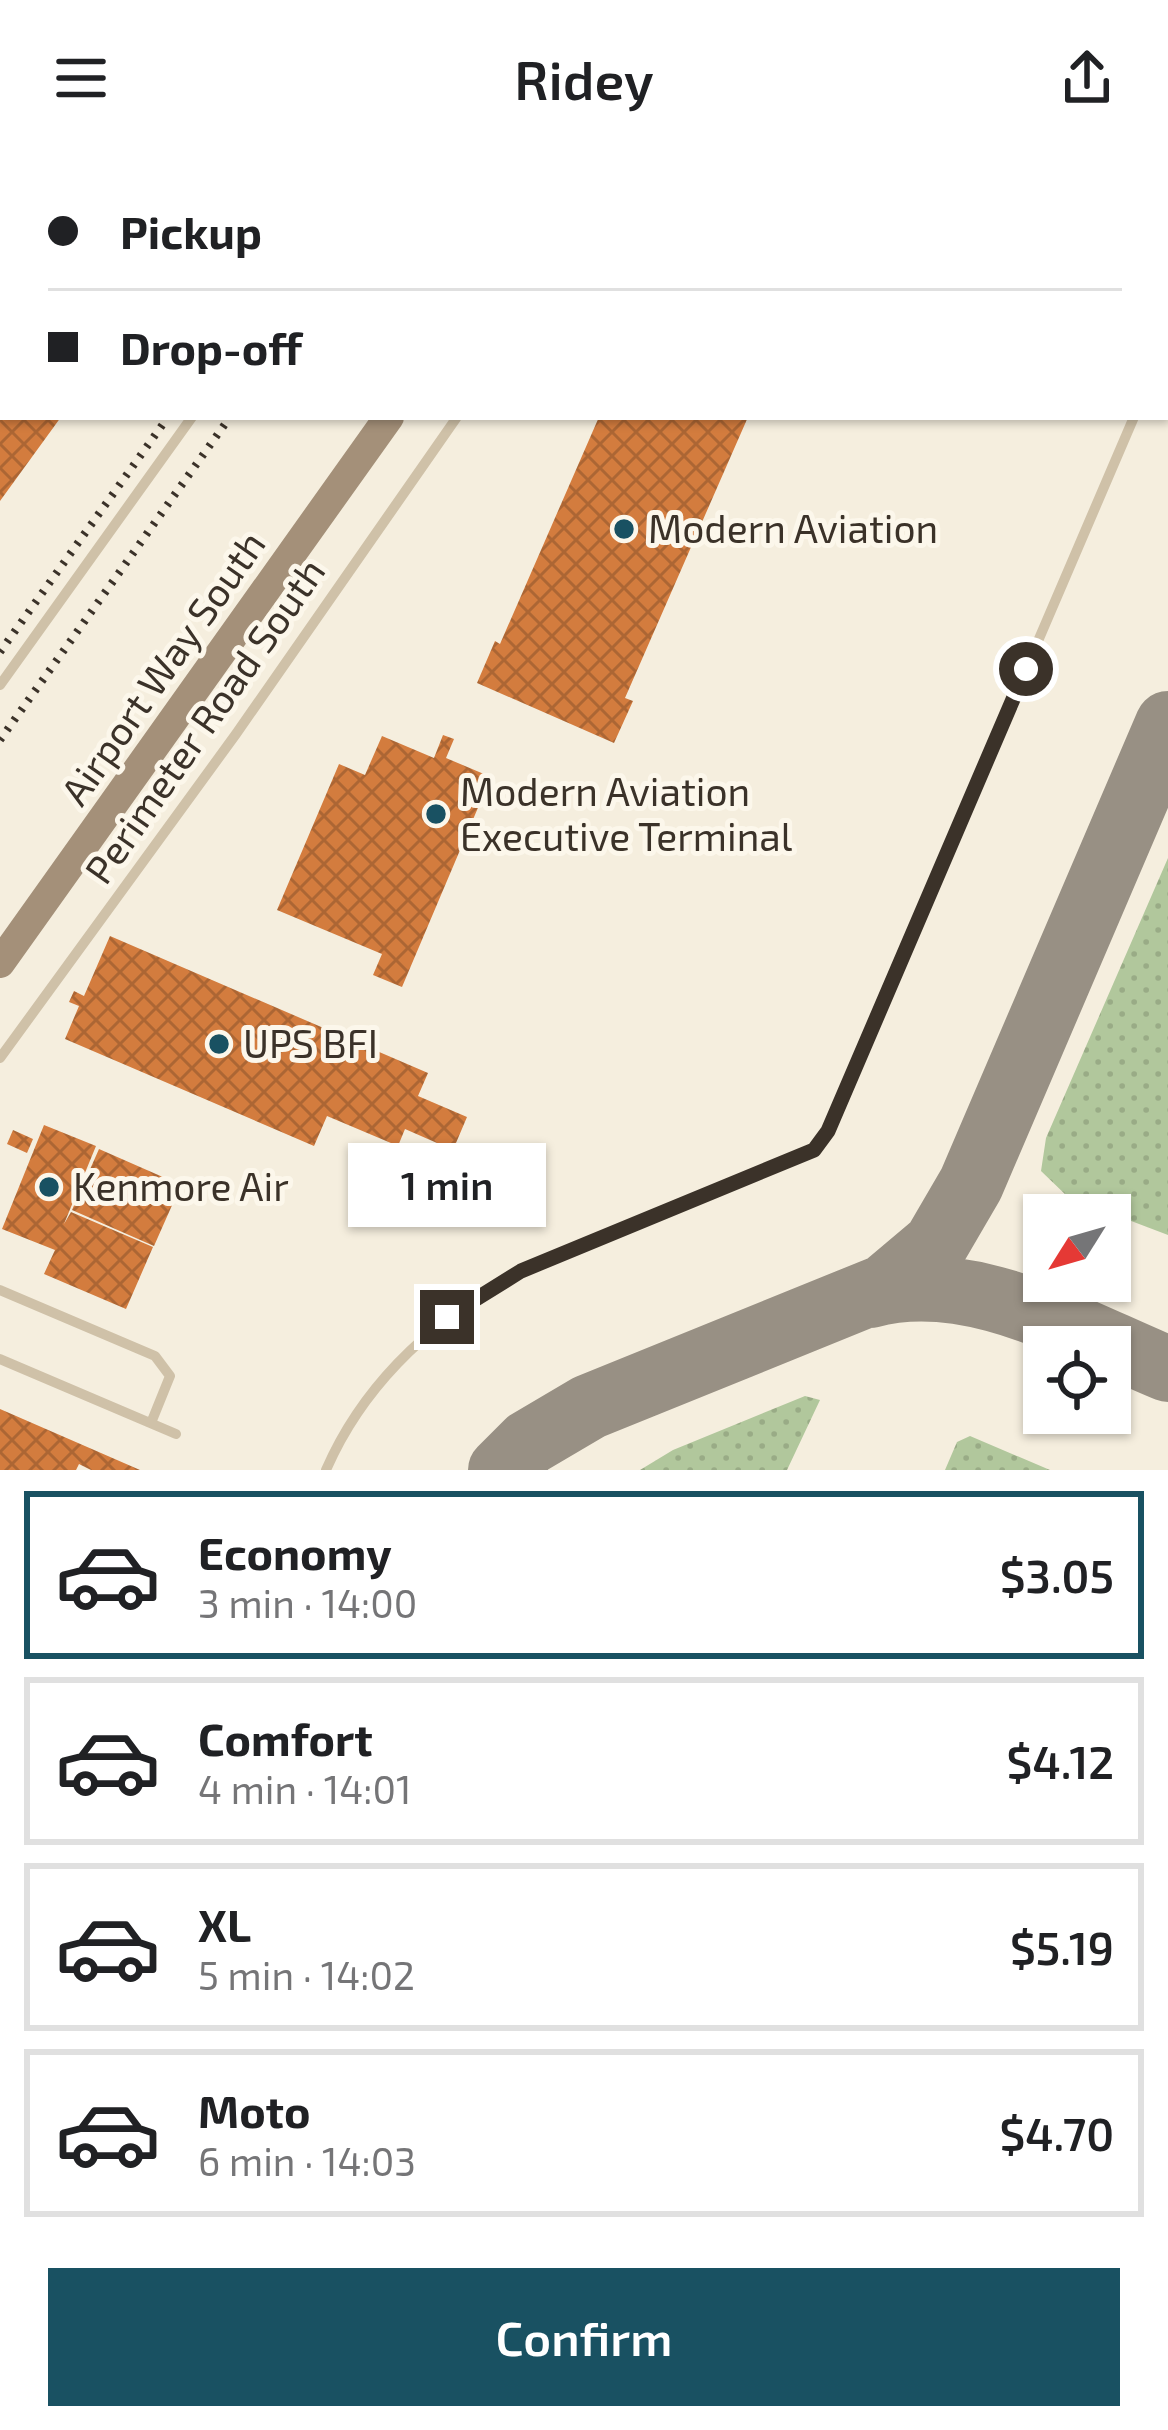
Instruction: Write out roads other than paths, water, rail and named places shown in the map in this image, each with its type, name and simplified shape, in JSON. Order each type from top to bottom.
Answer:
[{"type":"main road","name":"Airport Way South","points":[[0,963],[386,420]]},
{"type":"lane","points":[[0,685],[190,420]]},
{"type":"lane","name":"Perimeter Road South","points":[[0,1058],[236,734],[455,420]]},
{"type":"lane","points":[[326,1470],[356,1414],[384,1377],[430,1331],[482,1293],[521,1271],[814,1150],[1133,420]]},
{"type":"lane","points":[[0,1290],[155,1356],[170,1376],[151,1423]]},
{"type":"lane","points":[[0,1359],[176,1434]]},
{"type":"railway","points":[[0,652],[166,420]]},
{"type":"railway","points":[[0,740],[228,420]]},
{"type":"place","name":"Modern Aviation","points":[[624,529]]},
{"type":"place","name":"Modern Aviation Executive Terminal","points":[[436,814]]},
{"type":"place","name":"UPS BFI","points":[[219,1044]]},
{"type":"place","name":"Kenmore Air","points":[[49,1187]]}]
